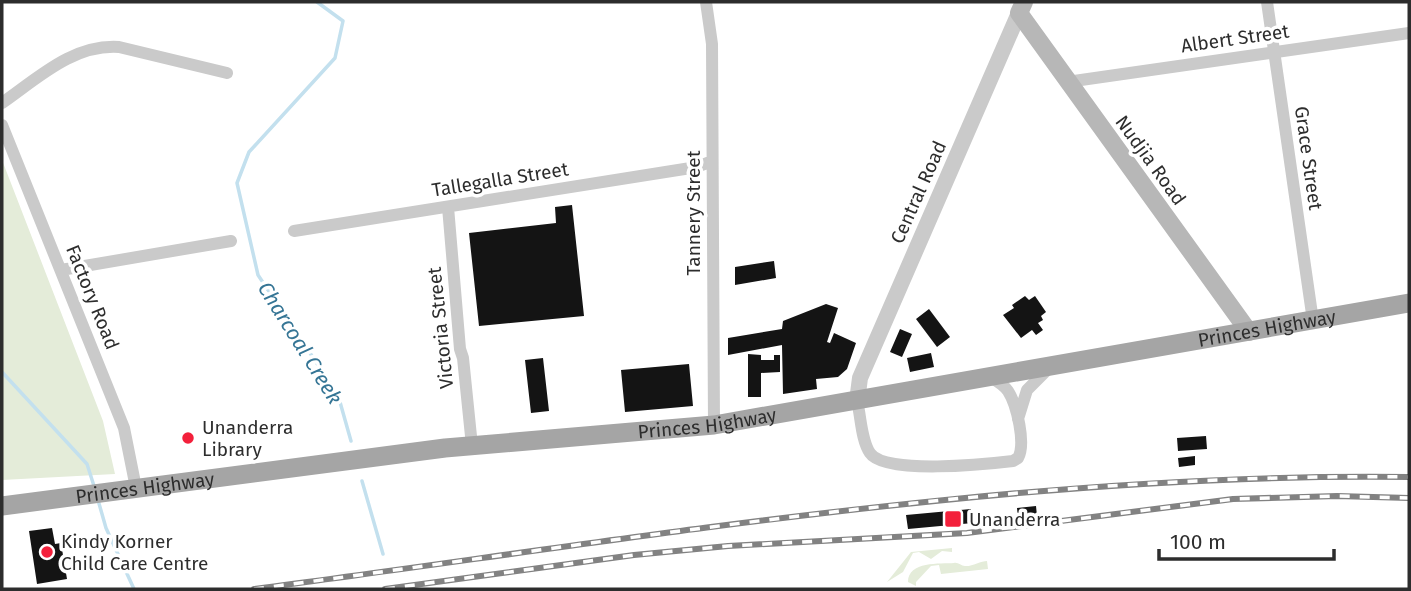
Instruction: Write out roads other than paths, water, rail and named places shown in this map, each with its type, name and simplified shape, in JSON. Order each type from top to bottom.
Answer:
[{"type":"main road","name":"Nudjia Road","points":[[1018,5],[1068,82],[1249,332]]},
{"type":"main road","name":"Princes Highway","points":[[2,506],[472,446],[714,425],[1409,303]]},
{"type":"street","name":"Tannery Street","points":[[706,2],[712,34],[714,425]]},
{"type":"street","name":"Grace Street","points":[[1267,2],[1313,321]]},
{"type":"street","name":"Central Road","points":[[857,401],[860,378],[1018,5]]},
{"type":"street","name":"Albert Street","points":[[1068,82],[1409,33]]},
{"type":"street","points":[[2,103],[70,57],[102,46],[118,47],[227,73]]},
{"type":"street","name":"Factory Road","points":[[2,125],[124,428],[136,488]]},
{"type":"street","name":"Tallegalla Street","points":[[294,231],[697,167],[712,161]]},
{"type":"street","name":"Victoria Street","points":[[448,207],[460,349],[472,446]]},
{"type":"street","points":[[61,270],[231,241]]},
{"type":"street","points":[[1018,420],[1027,390],[1050,367]]},
{"type":"street","points":[[857,401],[870,454],[884,462],[908,466],[1016,460],[1021,450],[1018,420],[1008,392],[1003,385],[990,377]]},
{"type":"waterway","name":"Charcoal Creek","points":[[317,2],[343,21],[335,58],[249,152],[237,183],[258,275],[338,395],[351,441]]},
{"type":"waterway","points":[[2,372],[87,464],[94,486]]},
{"type":"waterway","name":"Charcoal Creek","points":[[362,481],[383,554]]},
{"type":"waterway","points":[[98,500],[106,528],[134,589]]},
{"type":"railway","points":[[254,589],[686,530],[974,497],[1119,485],[1264,478],[1409,477]]},
{"type":"railway","points":[[385,589],[634,555],[728,546],[967,533],[1233,499],[1337,496],[1409,498]]},
{"type":"place","name":"Unanderra Library","points":[[188,438]]},
{"type":"place","name":"Unanderra","points":[[953,519]]},
{"type":"place","name":"Kindy Korner Child Care Centre","points":[[47,552]]}]
